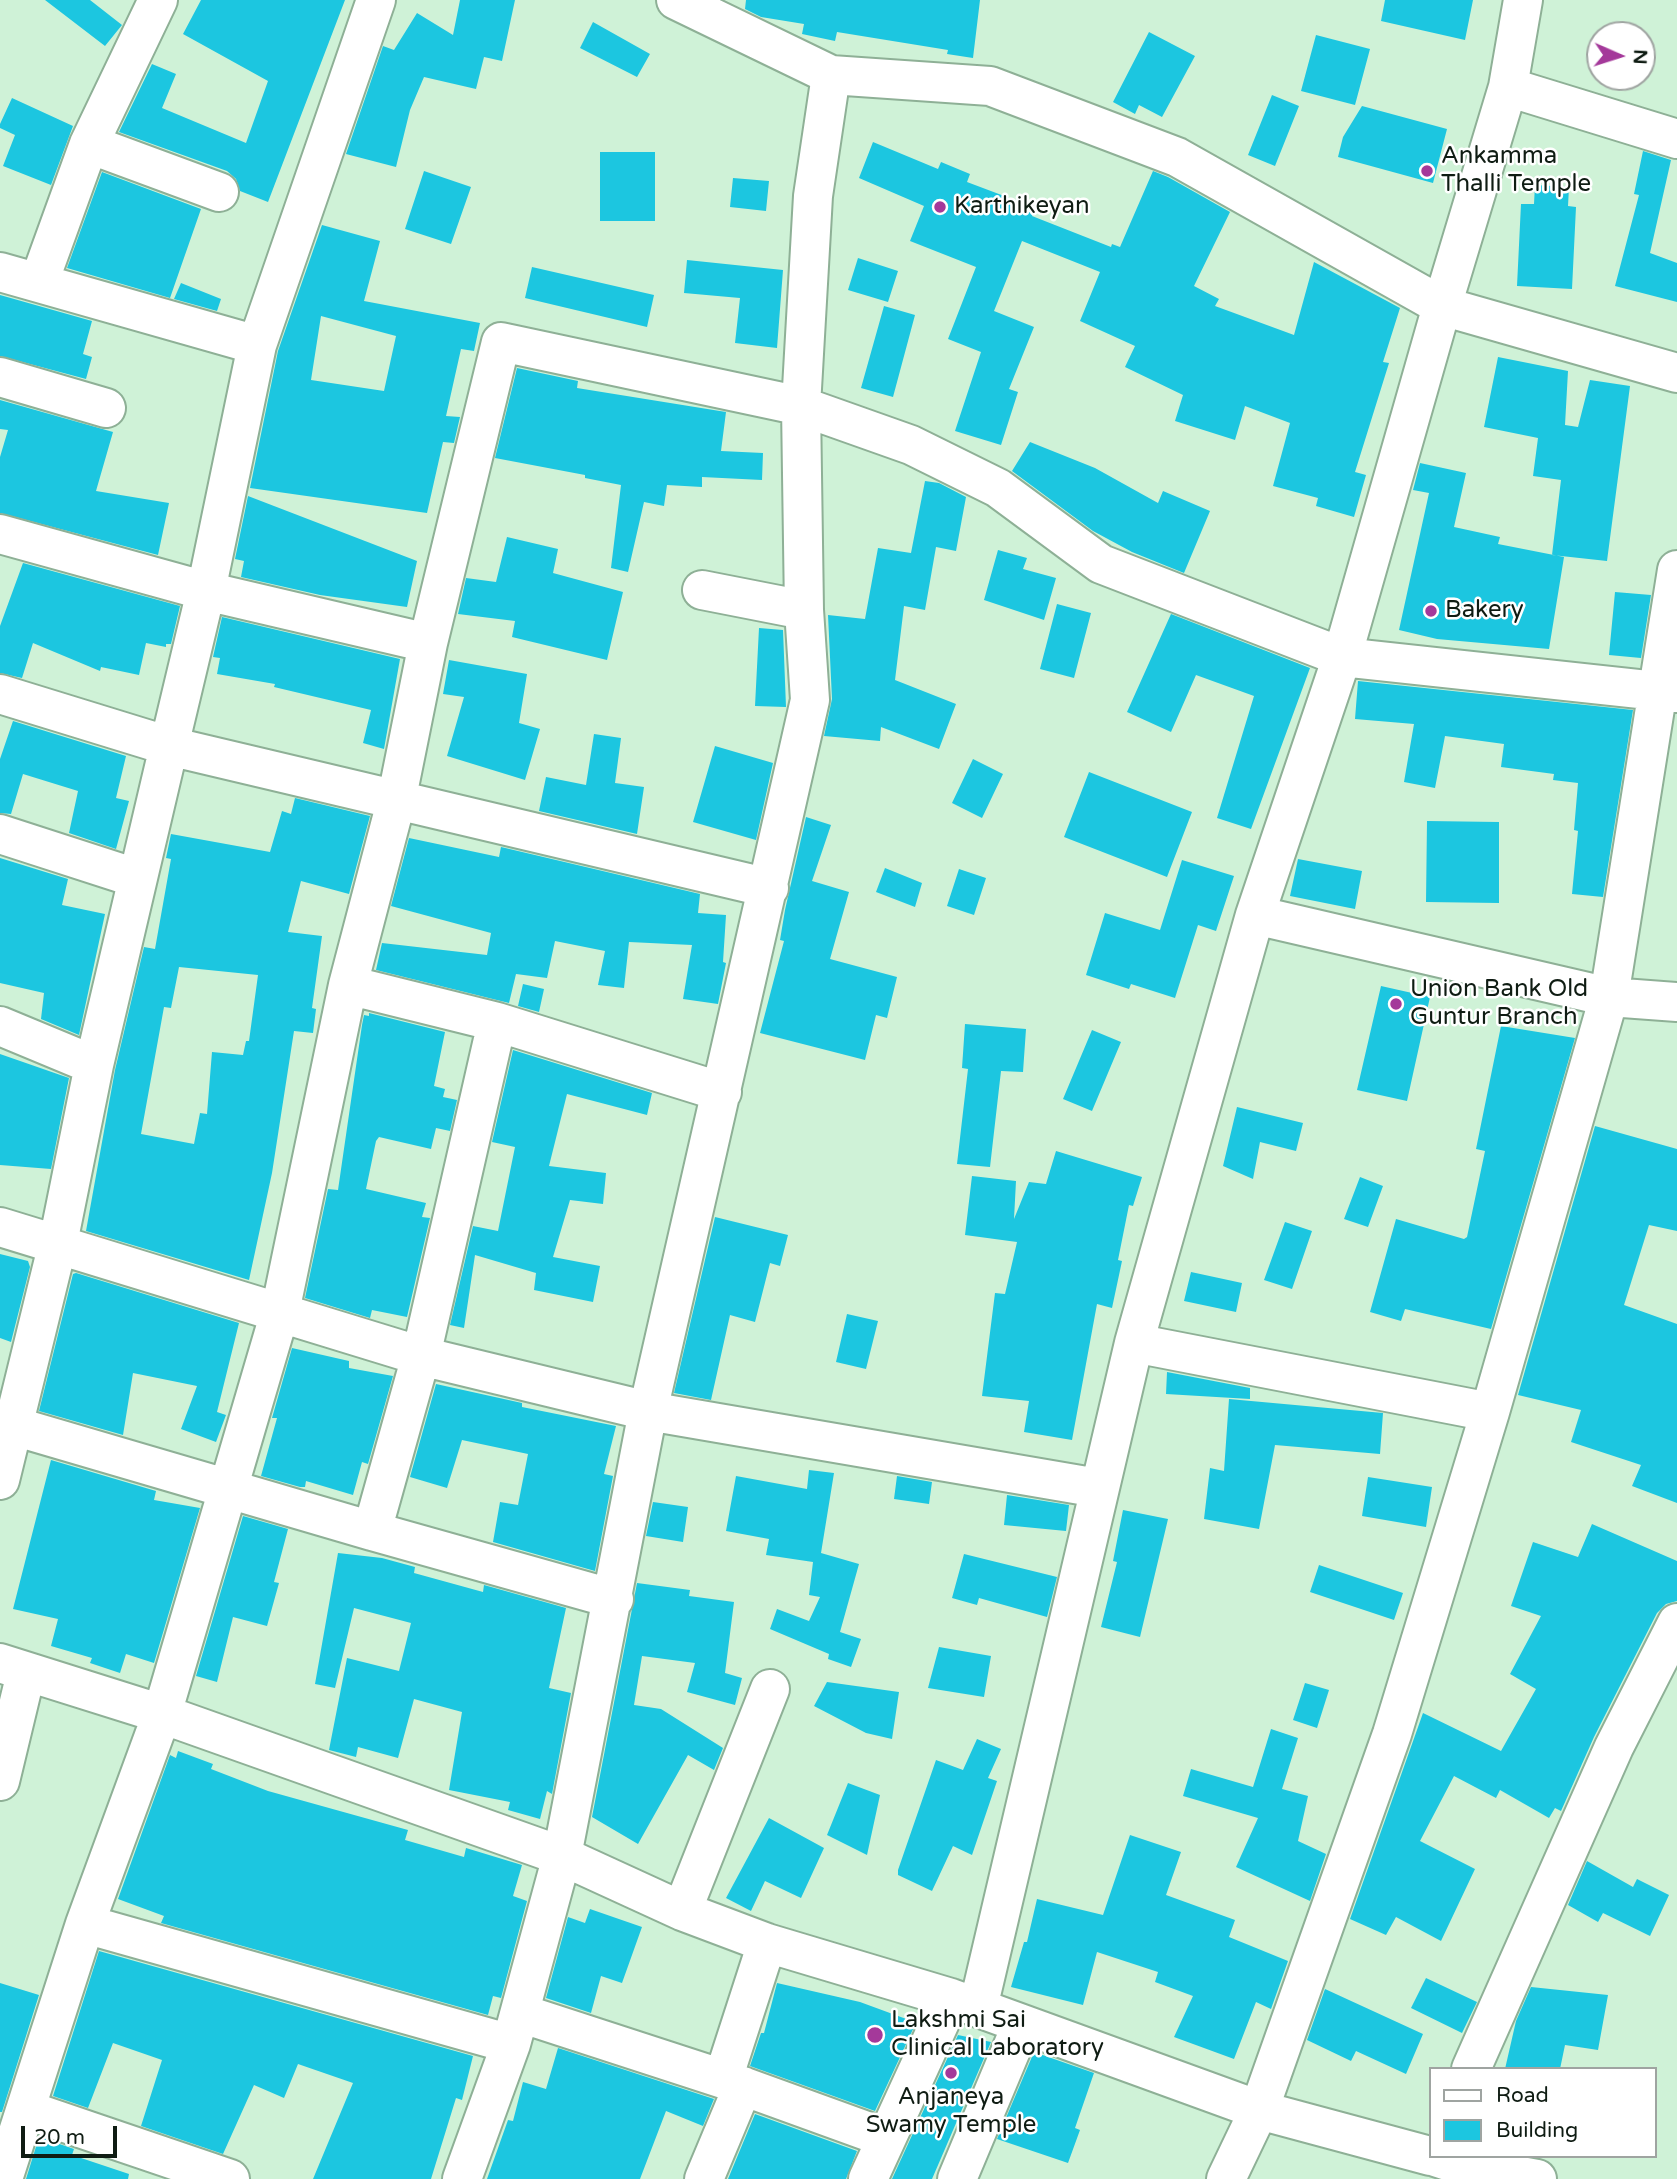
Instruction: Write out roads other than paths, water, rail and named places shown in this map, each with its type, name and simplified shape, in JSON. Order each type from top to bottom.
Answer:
[{"type":"street","points":[[39,282],[89,144],[158,0]]},
{"type":"street","points":[[0,1480],[6,1424],[58,1243],[136,878],[206,591],[257,345],[376,0]]},
{"type":"street","points":[[676,0],[831,75],[990,86],[1177,157],[1442,306],[1677,373]]},
{"type":"street","points":[[868,2179],[886,2138],[965,2003],[1134,1343],[1255,915],[1342,657],[1442,306],[1508,87],[1520,1]]},
{"type":"street","points":[[462,2179],[516,2028],[562,1856],[614,1599],[648,1412],[810,701],[804,610],[801,406],[813,196],[831,75]]},
{"type":"street","points":[[1508,87],[1677,139]]},
{"type":"street","points":[[89,144],[219,192]]},
{"type":"street","points":[[0,272],[257,345]]},
{"type":"street","points":[[3,2179],[85,1924],[162,1714],[280,1312],[348,985],[396,802],[428,643],[501,342],[801,406],[911,445],[999,488],[1101,564],[1342,657],[1668,692]]},
{"type":"street","points":[[0,377],[106,408]]},
{"type":"street","points":[[0,534],[206,591],[428,643]]},
{"type":"street","points":[[1226,2179],[1259,2110],[1392,1734],[1490,1412],[1609,997],[1668,692],[1677,570]]},
{"type":"street","points":[[702,590],[804,610]]},
{"type":"street","points":[[0,694],[169,746],[396,802],[769,888]]},
{"type":"street","points":[[0,834],[136,878]]},
{"type":"street","points":[[1255,915],[1609,997],[1677,1002]]},
{"type":"street","points":[[348,985],[498,1022],[722,1092]]},
{"type":"street","points":[[372,1531],[421,1356],[498,1022]]},
{"type":"street","points":[[0,1026],[94,1065]]},
{"type":"street","points":[[0,1227],[421,1356],[648,1412],[1098,1488]]},
{"type":"street","points":[[1134,1343],[1490,1412]]},
{"type":"street","points":[[6,1424],[614,1599]]},
{"type":"street","points":[[1472,2067],[1614,1747],[1677,1623]]},
{"type":"street","points":[[0,1781],[13,1668],[162,1714],[562,1856],[682,1911],[767,1943],[965,2003],[1259,2110],[1444,2164],[1537,2179]]},
{"type":"street","points":[[682,1911],[771,1689]]},
{"type":"street","points":[[85,1924],[733,2082],[886,2138]]},
{"type":"street","points":[[704,2179],[733,2082],[767,1943]]},
{"type":"street","points":[[957,2179],[1022,2024]]},
{"type":"street","points":[[27,2110],[230,2179]]},
{"type":"place","name":"Ankamma Thalli Temple","points":[[1427,171]]},
{"type":"place","name":"Karthikeyan","points":[[940,207]]},
{"type":"place","name":"Bakery","points":[[1431,611]]},
{"type":"place","name":"Union Bank Old Guntur Branch","points":[[1396,1004]]},
{"type":"place","name":"Lakshmi Sai Clinical Laboratory","points":[[875,2035]]},
{"type":"place","name":"Anjaneya Swamy Temple","points":[[951,2073]]}]
